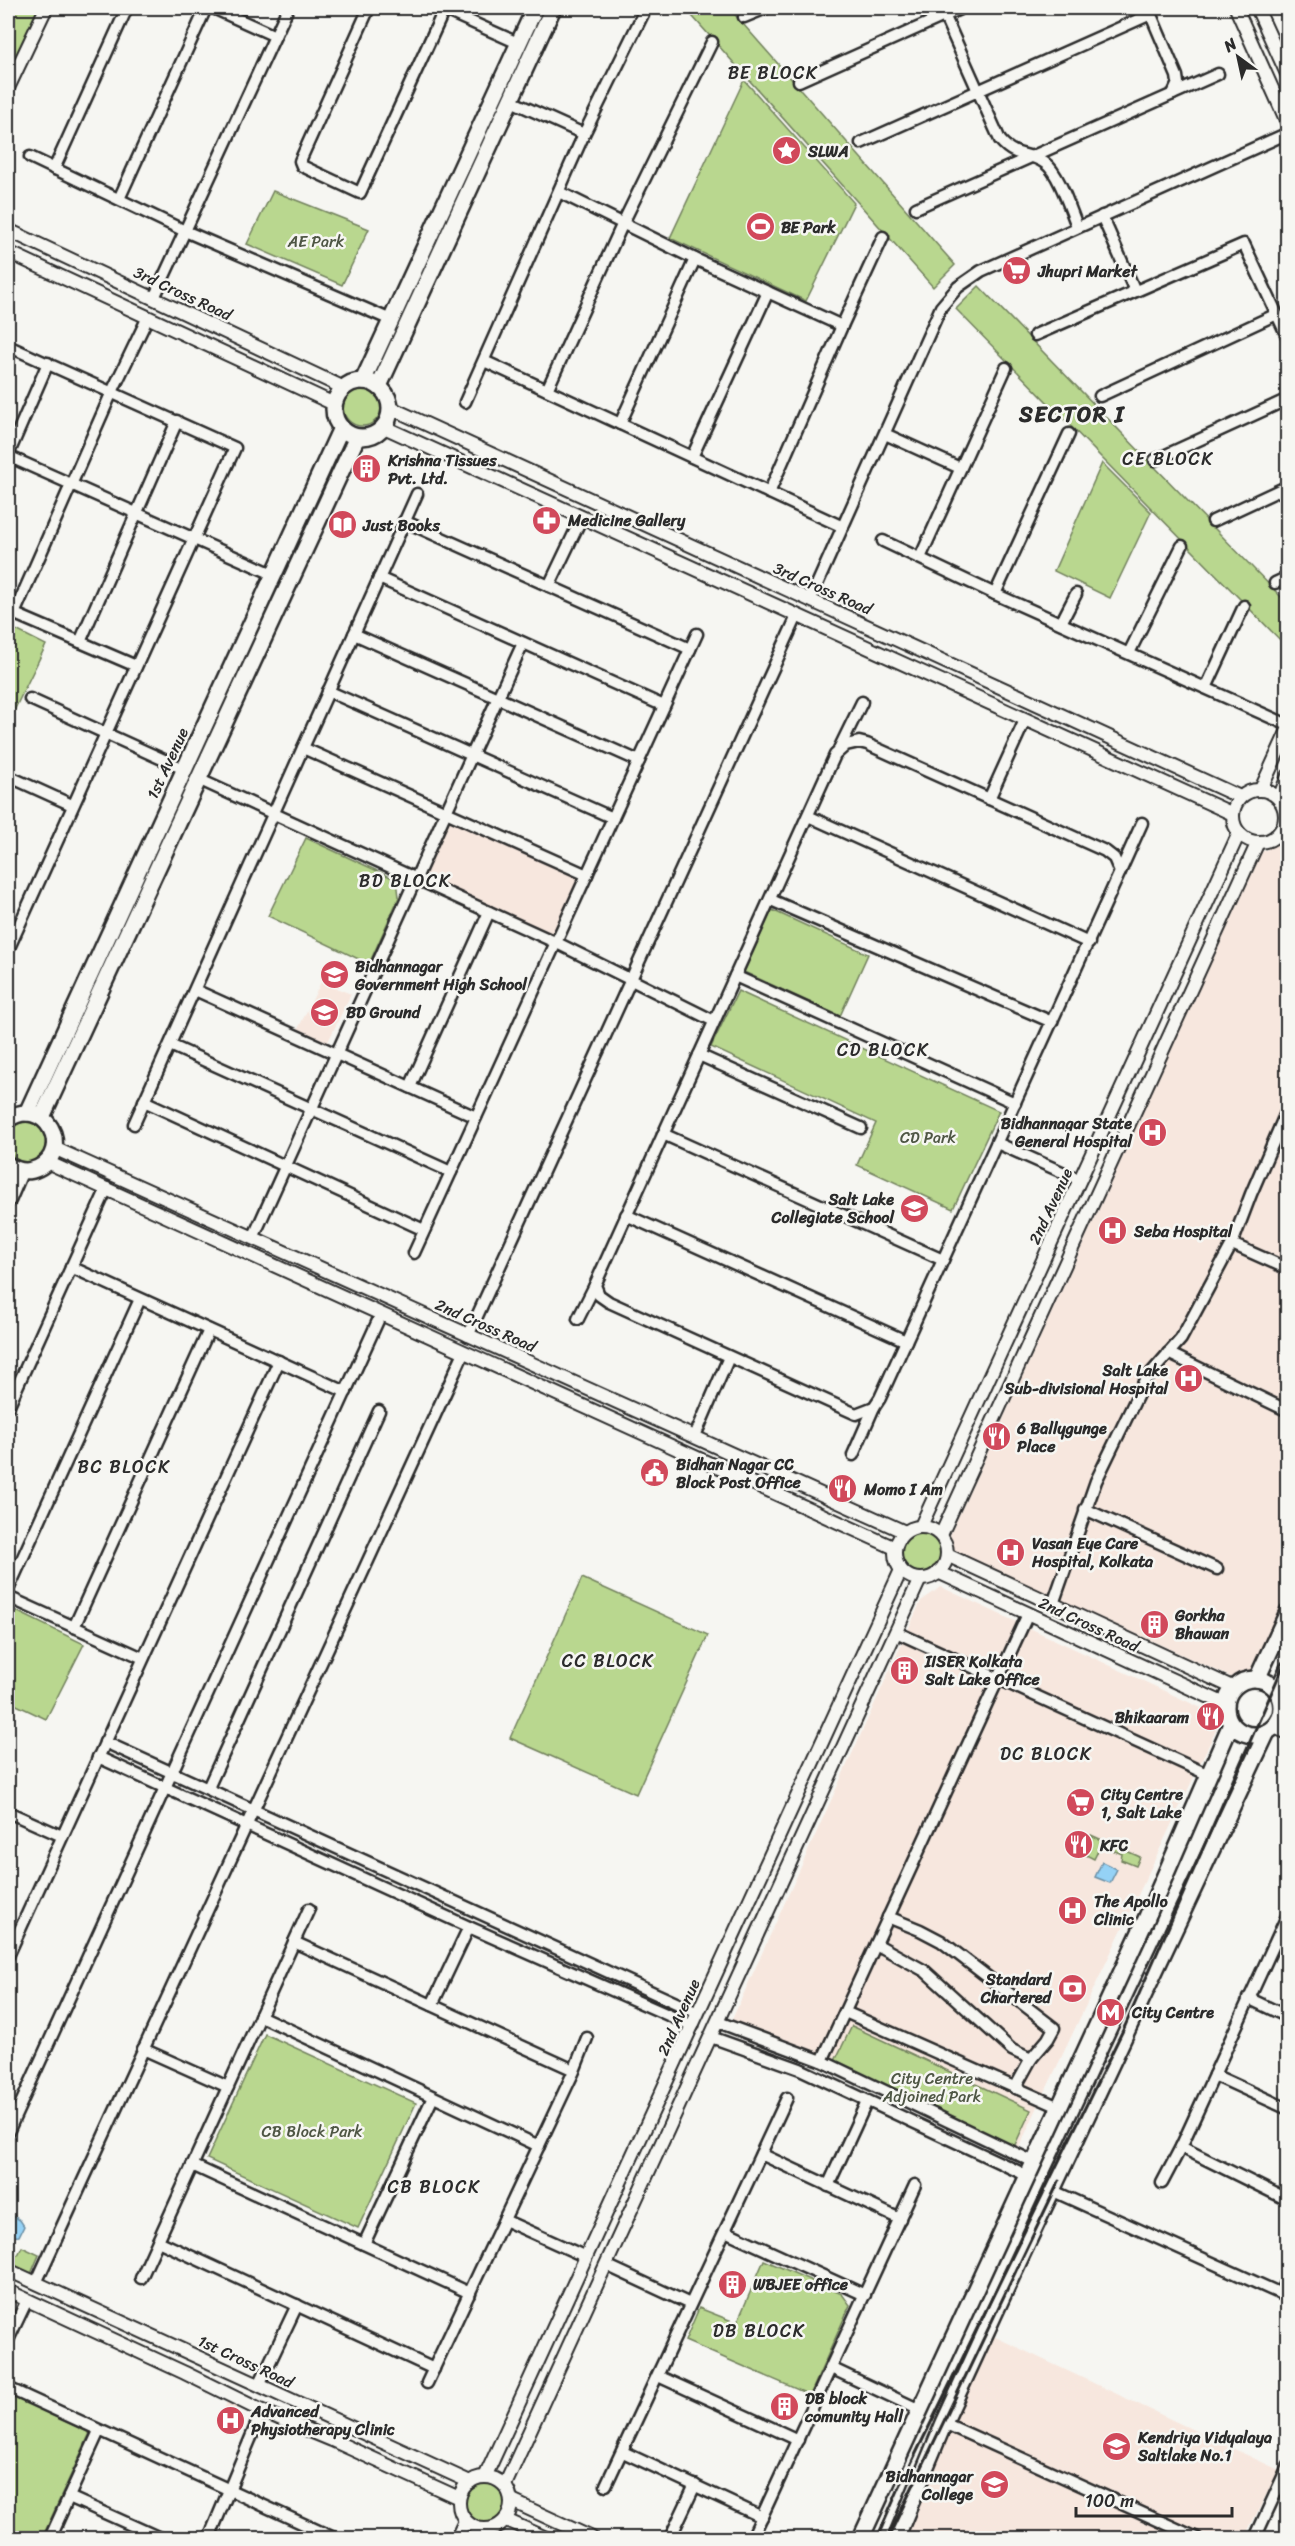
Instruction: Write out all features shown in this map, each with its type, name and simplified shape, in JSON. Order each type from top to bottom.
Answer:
[{"type":"main road","points":[[363,381],[535,8]]},
{"type":"main road","points":[[379,386],[553,8]]},
{"type":"main road","points":[[474,139],[490,146]]},
{"type":"main road","points":[[363,381],[379,386],[388,396],[391,408],[384,427],[372,436],[357,437],[341,428],[335,417],[334,404],[344,388],[363,381]]},
{"type":"main road","name":"1st Avenue","points":[[27,1113],[341,428]]},
{"type":"main road","points":[[42,1117],[357,437]]},
{"type":"main road","points":[[8,1119],[14,1115],[27,1113],[42,1117],[50,1125],[54,1136],[51,1155],[35,1170],[14,1168],[8,1198]]},
{"type":"main road","points":[[1257,1679],[1287,1612]]},
{"type":"main road","points":[[1277,1692],[1287,1669]]},
{"type":"main road","points":[[896,2538],[944,2423],[1051,2190],[1276,1731],[1279,1720],[1285,1711],[1277,1692],[1266,1681],[1257,1679],[1245,1681],[1234,1688],[1227,1700],[1226,1712],[1231,1724],[1242,1733],[1256,1735],[1276,1731]]},
{"type":"main road","points":[[861,2538],[1031,2169],[1231,1724]]},
{"type":"main road","points":[[992,2252],[1018,2264]]},
{"type":"street","points":[[8,88],[46,8]]},
{"type":"street","points":[[54,169],[128,8]]},
{"type":"street","points":[[118,199],[206,8]]},
{"type":"street","points":[[213,8],[275,36]]},
{"type":"street","points":[[154,298],[288,8]]},
{"type":"street","points":[[369,8],[300,161],[302,166],[360,193],[443,8],[518,43]]},
{"type":"street","points":[[465,402],[584,134],[646,8]]},
{"type":"street","points":[[744,18],[766,8]]},
{"type":"street","points":[[800,81],[942,11],[962,8]]},
{"type":"street","points":[[1236,8],[1287,124]]},
{"type":"street","points":[[942,11],[1000,140],[1013,152],[1047,164],[1054,172],[1077,226]]},
{"type":"street","points":[[861,143],[1149,11],[1177,76],[1178,84],[1173,94]]},
{"type":"street","points":[[1243,25],[1249,15],[1257,15],[1262,19],[1284,61],[1287,76]]},
{"type":"street","points":[[1249,38],[1256,41],[1260,39],[1262,19]]},
{"type":"street","points":[[547,390],[623,223],[712,42]]},
{"type":"street","points":[[916,208],[1218,74]]},
{"type":"street","points":[[511,101],[584,134]]},
{"type":"street","points":[[810,600],[941,307],[948,296],[973,275],[1287,133]]},
{"type":"street","points":[[30,158],[186,231],[391,320]]},
{"type":"street","points":[[559,192],[695,259],[842,326]]},
{"type":"street","points":[[1102,216],[1135,291]]},
{"type":"street","name":"3rd Cross Road","points":[[8,230],[344,388]]},
{"type":"street","points":[[769,493],[883,237]]},
{"type":"street","points":[[1035,335],[1244,244],[1287,338]]},
{"type":"street","points":[[8,252],[334,404]]},
{"type":"street","points":[[620,424],[695,259]]},
{"type":"street","points":[[97,293],[105,275]]},
{"type":"street","points":[[692,457],[768,292]]},
{"type":"street","points":[[1100,396],[1277,314]]},
{"type":"street","points":[[136,666],[11,613],[148,317]]},
{"type":"street","points":[[204,342],[212,325]]},
{"type":"street","points":[[8,346],[235,448],[8,950]]},
{"type":"street","points":[[484,361],[843,527]]},
{"type":"street","points":[[48,363],[8,455],[273,574]]},
{"type":"street","points":[[920,558],[1006,368]]},
{"type":"street","points":[[1155,460],[1287,399]]},
{"type":"street","name":"3rd Cross Road","points":[[391,408],[1240,797]]},
{"type":"street","points":[[80,642],[177,421]]},
{"type":"street","points":[[384,427],[1233,814]]},
{"type":"street","points":[[885,434],[960,468]]},
{"type":"street","points":[[995,594],[1069,434]]},
{"type":"street","points":[[441,453],[450,436]]},
{"type":"street","points":[[546,501],[554,483]]},
{"type":"street","points":[[1213,521],[1287,486]]},
{"type":"street","points":[[134,1124],[417,494]]},
{"type":"street","points":[[549,586],[582,518]]},
{"type":"street","points":[[627,537],[635,520]]},
{"type":"street","points":[[404,521],[690,649]]},
{"type":"street","points":[[883,541],[995,594],[1287,725]]},
{"type":"street","points":[[1129,654],[1182,546]]},
{"type":"street","points":[[379,578],[664,706]]},
{"type":"street","points":[[1275,583],[1287,578]]},
{"type":"street","points":[[1061,623],[1076,594]]},
{"type":"street","points":[[1206,688],[1244,606]]},
{"type":"street","points":[[468,1336],[797,616]]},
{"type":"street","points":[[847,639],[854,620]]},
{"type":"street","points":[[354,634],[639,761]]},
{"type":"street","points":[[414,1253],[697,634]]},
{"type":"street","points":[[253,1238],[338,1054],[414,878],[523,643]]},
{"type":"street","points":[[967,693],[976,676]]},
{"type":"street","points":[[328,691],[613,818]]},
{"type":"street","points":[[30,699],[184,769]]},
{"type":"street","points":[[578,1319],[862,702]]},
{"type":"street","points":[[1062,737],[1071,719]]},
{"type":"street","points":[[988,799],[1025,720]]},
{"type":"street","points":[[1261,789],[1287,730]]},
{"type":"street","points":[[838,752],[846,745],[863,743],[1110,854],[1118,862],[1120,872]]},
{"type":"street","points":[[303,748],[587,875]]},
{"type":"street","points":[[8,776],[72,805]]},
{"type":"street","points":[[1279,798],[1287,776]]},
{"type":"street","points":[[198,779],[557,943],[714,1021]]},
{"type":"street","points":[[1261,789],[1279,798],[1283,803],[1286,818],[1282,837],[1258,842],[1248,840],[1239,833],[1235,828],[1233,814],[1240,797],[1261,789]]},
{"type":"street","points":[[808,816],[1089,943]]},
{"type":"street","points":[[853,1455],[1142,823]]},
{"type":"street","name":"2nd Avenue","points":[[921,1526],[1239,833]]},
{"type":"street","points":[[940,1535],[1258,842]]},
{"type":"street","points":[[771,900],[1052,1022]]},
{"type":"street","points":[[410,1087],[489,912]]},
{"type":"street","points":[[735,976],[1015,1102]]},
{"type":"street","points":[[195,990],[476,1117]]},
{"type":"street","points":[[170,1045],[452,1172]]},
{"type":"street","points":[[699,1055],[861,1128]]},
{"type":"street","points":[[144,1101],[424,1230]]},
{"type":"street","points":[[1113,1108],[1132,1118]]},
{"type":"street","points":[[1053,1604],[1085,1509],[1145,1380],[1189,1326],[1232,1244],[1287,1113]]},
{"type":"street","points":[[663,1134],[943,1260]]},
{"type":"street","points":[[997,1143],[1080,1180]]},
{"type":"street","name":"2nd Cross Road","points":[[51,1155],[107,1188],[139,1203],[895,1548]]},
{"type":"street","name":"2nd Cross Road","points":[[51,1155],[145,1189],[905,1532]]},
{"type":"street","points":[[8,1407],[107,1188]]},
{"type":"street","points":[[139,1203],[145,1189]]},
{"type":"street","points":[[626,1215],[906,1341]]},
{"type":"street","points":[[1232,1244],[1287,1269]]},
{"type":"street","points":[[1046,1255],[1065,1264]]},
{"type":"street","points":[[71,1268],[346,1392]]},
{"type":"street","points":[[595,1285],[599,1295],[609,1302],[851,1413],[862,1413],[874,1407]]},
{"type":"street","points":[[8,1590],[140,1299]]},
{"type":"street","points":[[8,2132],[381,1314]]},
{"type":"street","points":[[421,1332],[428,1318]]},
{"type":"street","points":[[74,1627],[209,1330]]},
{"type":"street","points":[[36,2283],[464,1352]]},
{"type":"street","points":[[1168,1353],[1287,1411]]},
{"type":"street","points":[[694,1436],[729,1357]]},
{"type":"street","points":[[8,1956],[279,1361]]},
{"type":"street","points":[[208,1788],[379,1411]]},
{"type":"street","points":[[639,1432],[646,1414]]},
{"type":"street","points":[[1085,1509],[1217,1569]]},
{"type":"street","points":[[921,1526],[932,1529],[940,1535],[947,1548],[947,1556],[939,1572],[920,1579],[910,1577],[901,1570],[895,1560],[895,1548],[896,1542],[905,1532],[921,1526]]},
{"type":"street","points":[[947,1556],[1234,1688]]},
{"type":"street","name":"2nd Avenue","points":[[485,2477],[901,1570]]},
{"type":"street","name":"2nd Cross Road","points":[[939,1572],[1227,1705]]},
{"type":"street","points":[[505,2485],[920,1579]]},
{"type":"street","points":[[8,1597],[143,1658]]},
{"type":"street","points":[[822,2061],[1028,1614]]},
{"type":"street","points":[[896,1632],[1209,1775]]},
{"type":"street","points":[[105,1742],[698,2013]]},
{"type":"street","points":[[98,1757],[469,1927],[693,2026]]},
{"type":"street","points":[[8,1812],[62,1836]]},
{"type":"street","points":[[397,1894],[403,1878]]},
{"type":"street","points":[[141,2278],[309,1909]]},
{"type":"street","points":[[888,1917],[941,1941],[1054,2028],[1048,2040],[1030,2059],[1015,2088]]},
{"type":"street","points":[[1162,2183],[1181,2147],[1286,1920]]},
{"type":"street","points":[[432,2005],[469,1927]]},
{"type":"street","points":[[294,1942],[574,2070]]},
{"type":"street","points":[[876,1944],[925,1971],[1012,2050],[1030,2059]]},
{"type":"street","points":[[720,1965],[739,1974]]},
{"type":"street","points":[[1248,1998],[1287,2017]]},
{"type":"street","points":[[845,2012],[1059,2107]]},
{"type":"street","points":[[260,2016],[539,2146]]},
{"type":"street","points":[[718,2022],[822,2061],[1031,2169]]},
{"type":"street","points":[[711,2037],[800,2069],[867,2101],[1031,2169]]},
{"type":"street","points":[[428,2383],[587,2038]]},
{"type":"street","points":[[143,2049],[228,2087]]},
{"type":"street","points":[[834,2085],[841,2070]]},
{"type":"street","points":[[1214,2075],[1287,2109]]},
{"type":"street","points":[[364,2244],[433,2097]]},
{"type":"street","points":[[606,2485],[787,2098]]},
{"type":"street","points":[[828,2186],[867,2101]]},
{"type":"street","points":[[1181,2147],[1287,2200]]},
{"type":"street","points":[[760,2154],[900,2219]]},
{"type":"street","points":[[192,2165],[470,2293]]},
{"type":"street","points":[[752,2538],[915,2185]]},
{"type":"street","points":[[1051,2190],[1284,2295],[1287,2278]]},
{"type":"street","points":[[504,2220],[586,2257]]},
{"type":"street","points":[[725,2231],[865,2295]]},
{"type":"street","points":[[158,2241],[434,2369]]},
{"type":"street","points":[[606,2265],[690,2304]]},
{"type":"street","name":"1st Cross Road","points":[[8,2270],[470,2482]]},
{"type":"street","points":[[8,2291],[262,2411],[459,2498]]},
{"type":"street","points":[[8,2340],[27,2300]]},
{"type":"street","points":[[259,2385],[297,2305]]},
{"type":"street","points":[[831,2368],[920,2409]]},
{"type":"street","points":[[658,2376],[798,2440]]},
{"type":"street","points":[[8,2388],[334,2538]]},
{"type":"street","points":[[209,2538],[262,2411]]},
{"type":"street","points":[[332,2440],[340,2422]]},
{"type":"street","points":[[944,2423],[1197,2538]]},
{"type":"street","points":[[50,2538],[99,2431]]},
{"type":"street","points":[[623,2452],[762,2517]]},
{"type":"street","points":[[1255,2538],[1287,2466]]},
{"type":"street","points":[[485,2477],[496,2479],[505,2485],[512,2501],[506,2520],[496,2528],[482,2534],[465,2521],[459,2510],[461,2492],[470,2482],[485,2477]]},
{"type":"street","points":[[669,2538],[695,2485]]},
{"type":"street","points":[[69,2497],[137,2534],[160,2538]]},
{"type":"street","points":[[512,2501],[592,2538]]},
{"type":"street","points":[[506,2520],[546,2538]]},
{"type":"street","points":[[457,2538],[465,2521]]},
{"type":"shaded area","points":[[447,819],[581,877],[553,936],[419,875]]},
{"type":"shaded area","points":[[1279,843],[1287,847],[1288,1591],[1251,1670],[1233,1678],[954,1551],[950,1535],[1262,852]]},
{"type":"shaded area","name":"BD Ground","points":[[321,982],[351,994],[328,1042],[298,1029]]},
{"type":"shaded area","points":[[941,1587],[1212,1713],[1217,1728],[1018,2149],[1009,2153],[730,2024],[921,1601]]},
{"type":"shaded area","name":"Kendriya Vidyalaya Saltlake No.1","points":[[991,2335],[1279,2470],[1244,2538],[1214,2538],[953,2421]]},
{"type":"shaded area","name":"Advanced Physiotherapy Clinic","points":[[227,2402],[238,2406],[234,2418],[243,2421],[238,2436],[217,2429]]},
{"type":"shaded area","name":"Bidhannagar College","points":[[947,2431],[1180,2538],[900,2538]]},
{"type":"green space","points":[[8,8],[39,8],[8,77]]},
{"type":"green space","points":[[685,8],[729,8],[955,265],[933,287]]},
{"type":"green space","points":[[744,80],[854,203],[806,301],[670,238]]},
{"type":"green space","name":"AE Park","points":[[273,191],[369,229],[342,285],[247,244]]},
{"type":"green space","points":[[979,286],[1287,603],[1287,647],[956,309]]},
{"type":"green space","points":[[362,388],[376,393],[381,407],[376,421],[362,426],[348,421],[343,407],[348,393]]},
{"type":"green space","points":[[1102,463],[1151,512],[1110,598],[1054,571]]},
{"type":"green space","points":[[8,626],[46,645],[8,723]]},
{"type":"green space","points":[[306,838],[397,880],[399,897],[369,964],[268,916]]},
{"type":"green space","points":[[772,910],[868,954],[840,1016],[744,972]]},
{"type":"green space","name":"CD Park","points":[[738,991],[999,1111],[953,1209],[857,1165],[876,1123],[711,1047]]},
{"type":"green space","points":[[27,1122],[35,1123],[41,1128],[46,1134],[46,1150],[41,1156],[35,1161],[27,1162],[19,1161],[13,1156],[8,1150],[7,1142],[8,1134],[13,1128],[19,1123]]},
{"type":"green space","points":[[920,1533],[928,1534],[934,1539],[939,1545],[939,1561],[934,1567],[928,1572],[920,1573],[912,1572],[906,1567],[901,1561],[900,1553],[901,1545],[906,1539],[912,1534]]},
{"type":"green space","points":[[582,1578],[708,1635],[636,1794],[510,1738]]},
{"type":"green space","points":[[8,1607],[84,1644],[46,1719],[8,1701]]},
{"type":"green space","points":[[1091,1835],[1140,1857],[1136,1866],[1121,1860],[1122,1854],[1101,1845],[1094,1859],[1084,1854]]},
{"type":"green space","name":"City Centre Adjoined Park","points":[[852,2026],[1031,2110],[1013,2149],[833,2065]]},
{"type":"green space","name":"CB Block Park","points":[[265,2034],[416,2103],[358,2228],[207,2159]]},
{"type":"green space","points":[[22,2247],[39,2255],[30,2276],[8,2266],[8,2251],[18,2255]]},
{"type":"green space","points":[[764,2260],[842,2294],[850,2305],[810,2395],[685,2341],[699,2308],[737,2323]]},
{"type":"green space","points":[[8,2394],[90,2433],[42,2538],[8,2538]]},
{"type":"green space","points":[[486,2483],[494,2484],[500,2489],[505,2495],[505,2511],[500,2517],[494,2522],[486,2523],[478,2522],[472,2517],[467,2511],[466,2503],[467,2495],[472,2489],[478,2484]]},
{"type":"water","points":[[1102,1862],[1117,1869],[1110,1883],[1095,1877]]},
{"type":"water","points":[[13,2216],[24,2226],[19,2236],[8,2237],[8,2218]]},
{"type":"railway","points":[[877,2538],[900,2486],[1125,2026],[1288,1655]]},
{"type":"railway","points":[[888,2538],[1059,2181]]},
{"type":"place","name":"SLWA","points":[[787,151]]},
{"type":"place","name":"BE Park","points":[[760,227]]},
{"type":"place","name":"Jhupri Market","points":[[1017,271]]},
{"type":"place","name":"Krishna Tissues Pvt. Ltd.","points":[[367,469]]},
{"type":"place","name":"Medicine Gallery","points":[[547,520]]},
{"type":"place","name":"Just Books","points":[[342,525]]},
{"type":"place","name":"Bidhannagar Government High School","points":[[334,975]]},
{"type":"place","name":"BD Ground","points":[[325,1012]]},
{"type":"place","name":"Bidhannagar State General Hospital","points":[[1153,1132]]},
{"type":"place","name":"Salt Lake Collegiate School","points":[[915,1208]]},
{"type":"place","name":"Seba Hospital","points":[[1113,1231]]},
{"type":"place","name":"Salt Lake Sub-divisional Hospital","points":[[1189,1379]]},
{"type":"place","name":"6 Ballygunge Place","points":[[996,1437]]},
{"type":"place","name":"Bidhan Nagar CC Block Post Office","points":[[655,1473]]},
{"type":"place","name":"Momo I Am","points":[[843,1489]]},
{"type":"place","name":"Vasan Eye Care Hospital, Kolkata","points":[[1011,1552]]},
{"type":"place","name":"Gorkha Bhawan","points":[[1154,1624]]},
{"type":"place","name":"IISER Kolkata Salt Lake Office","points":[[904,1670]]},
{"type":"place","name":"Bhikaaram","points":[[1210,1717]]},
{"type":"place","name":"City Centre 1, Salt Lake","points":[[1080,1803]]},
{"type":"place","name":"KFC","points":[[1079,1845]]},
{"type":"place","name":"The Apollo Clinic","points":[[1073,1910]]},
{"type":"place","name":"Standard Chartered","points":[[1072,1988]]},
{"type":"place","name":"City Centre","points":[[1111,2012]]},
{"type":"place","name":"WBJEE office","points":[[732,2284]]},
{"type":"place","name":"DB block comunity Hall","points":[[784,2407]]},
{"type":"place","name":"Advanced Physiotherapy Clinic","points":[[230,2420]]},
{"type":"place","name":"Kendriya Vidyalaya Saltlake No.1","points":[[1117,2446]]},
{"type":"place","name":"Bidhannagar College","points":[[994,2485]]},
{"type":"district","name":"BE BLOCK","points":[[773,73]]},
{"type":"district","name":"SECTOR I","points":[[1072,414]]},
{"type":"district","name":"CE BLOCK","points":[[1168,459]]},
{"type":"district","name":"BD BLOCK","points":[[405,881]]},
{"type":"district","name":"CD BLOCK","points":[[883,1050]]},
{"type":"district","name":"BC BLOCK","points":[[124,1467]]},
{"type":"district","name":"CC BLOCK","points":[[608,1661]]},
{"type":"district","name":"DC BLOCK","points":[[1046,1754]]},
{"type":"district","name":"CB BLOCK","points":[[434,2187]]},
{"type":"district","name":"DB BLOCK","points":[[759,2331]]}]
